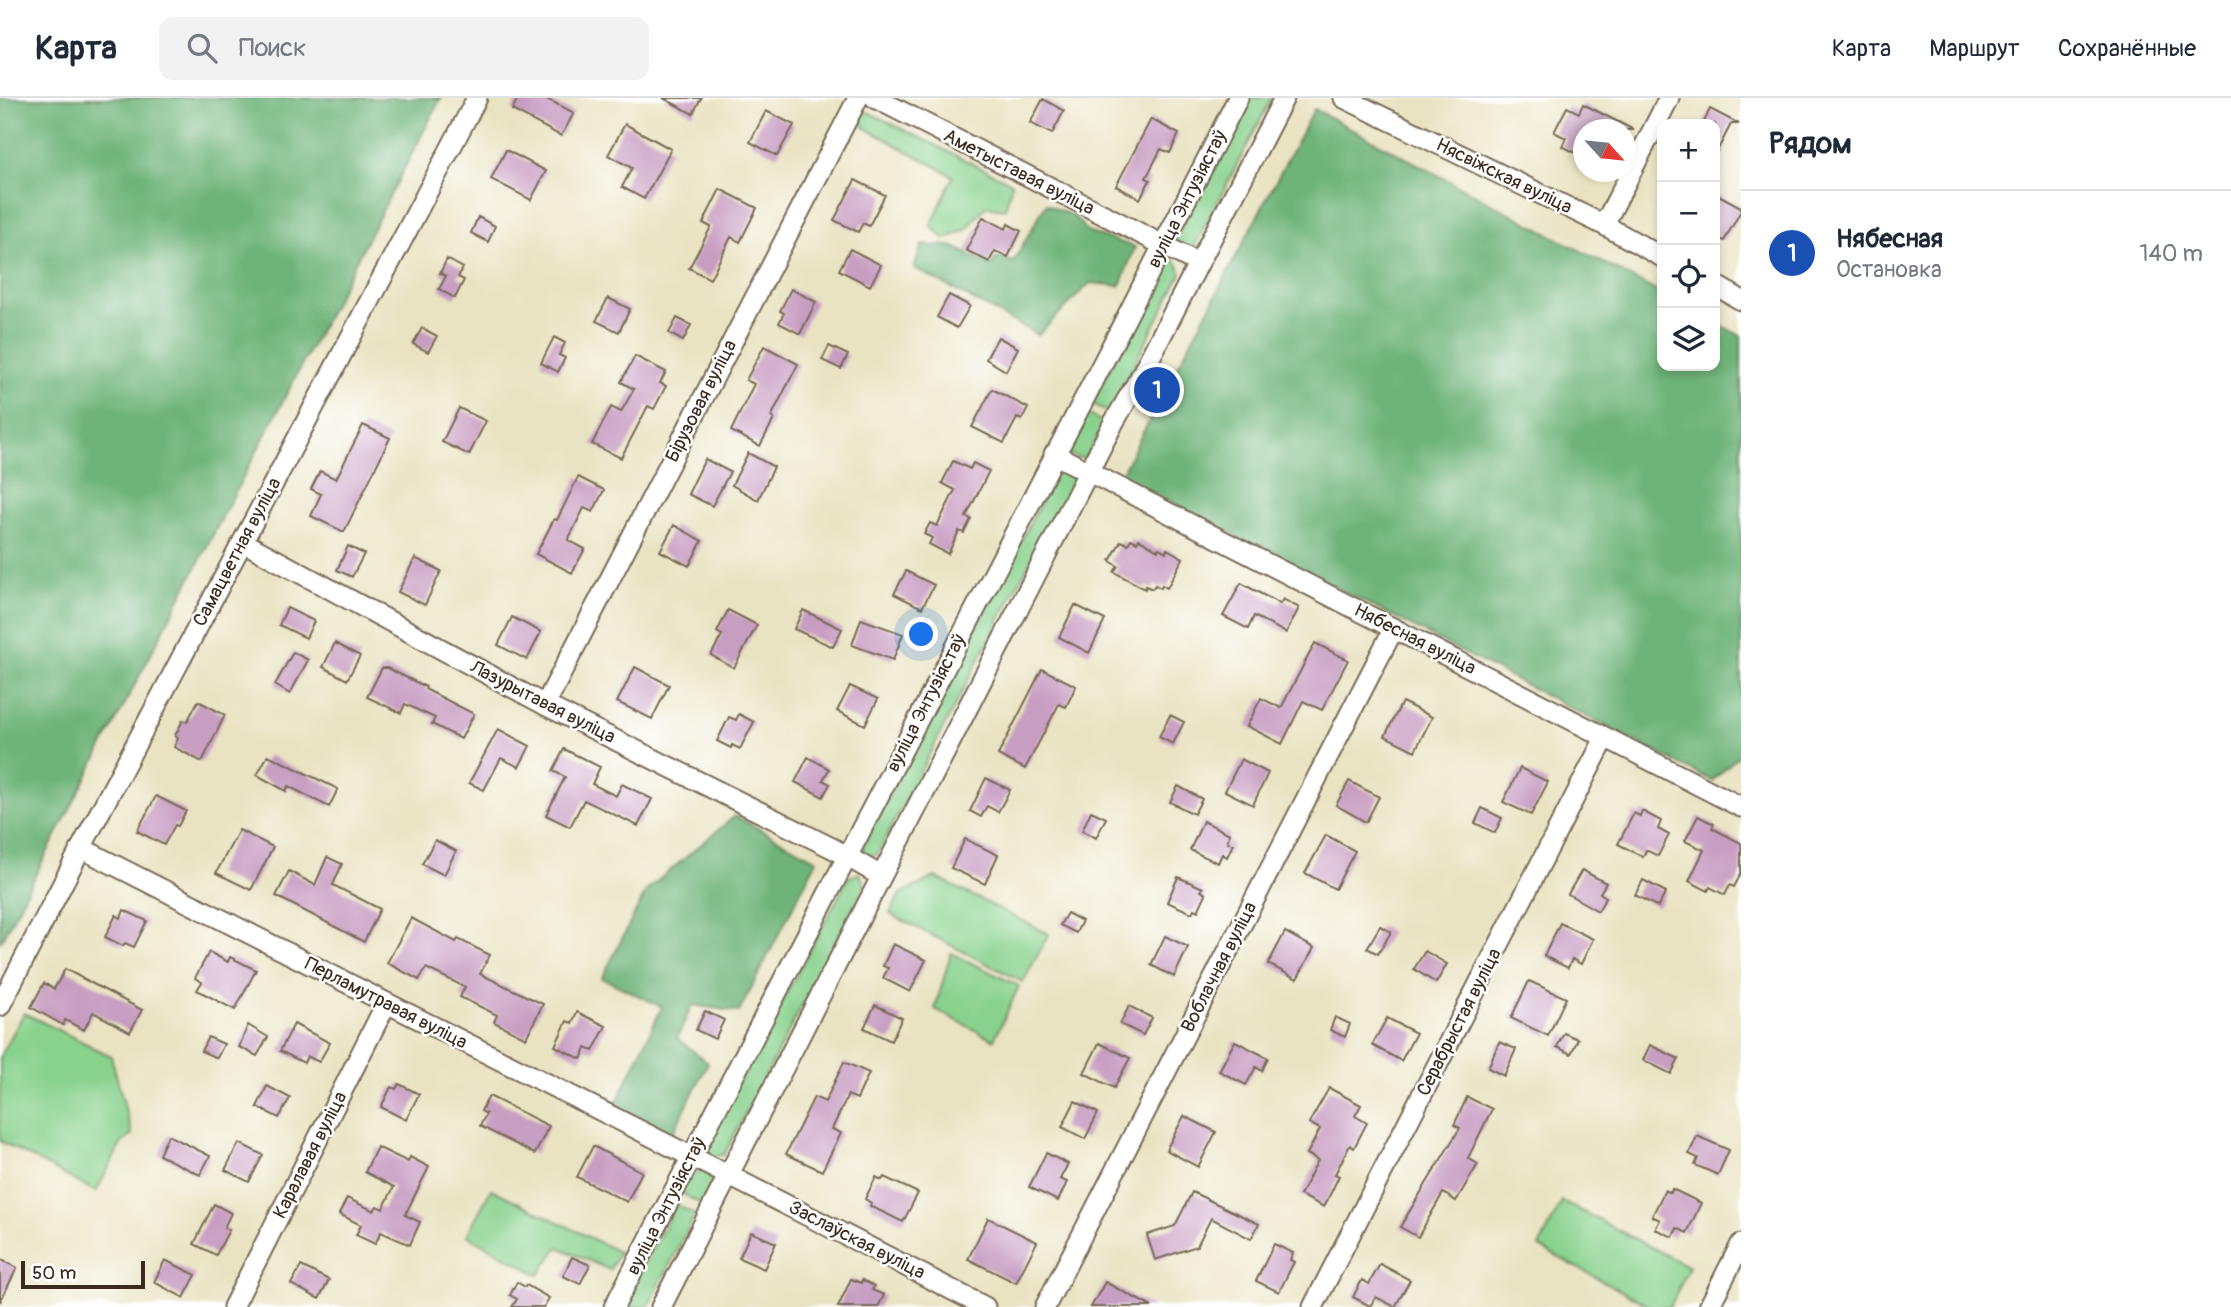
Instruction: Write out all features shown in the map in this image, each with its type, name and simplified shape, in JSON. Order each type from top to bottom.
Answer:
[{"type":"street","name":"Самацветная вуліца","points":[[0,1006],[477,98]]},
{"type":"street","name":"Бірузовая вуліца","points":[[545,705],[858,98]]},
{"type":"street","name":"Аметыставая вуліца","points":[[875,98],[1198,263]]},
{"type":"street","name":"вуліца Энтузіястаў","points":[[614,1307],[1238,98]]},
{"type":"street","name":"вуліца Энтузіястаў","points":[[661,1307],[1284,98]]},
{"type":"street","name":"Нясвіжская вуліца","points":[[1344,98],[1604,225],[1657,254]]},
{"type":"street","points":[[1604,225],[1669,98]]},
{"type":"street","points":[[1720,288],[1741,300]]},
{"type":"street","name":"Нябесная вуліца","points":[[1054,454],[1741,807]]},
{"type":"street","name":"Лазурытавая вуліца","points":[[243,542],[545,705],[881,876]]},
{"type":"street","name":"Воблачная вуліца","points":[[1045,1307],[1394,628]]},
{"type":"street","name":"Серабрыстая вуліца","points":[[1313,1307],[1605,738]]},
{"type":"street","name":"Перламутравая вуліца","points":[[82,848],[386,1004],[728,1174]]},
{"type":"street","name":"Каралавая вуліца","points":[[233,1307],[386,1004]]},
{"type":"street","name":"Заслаўская вуліца","points":[[728,1174],[985,1307]]},
{"type":"street","points":[[1709,1307],[1741,1244]]},
{"type":"green space","points":[[0,98],[441,98],[0,943]]},
{"type":"green space","points":[[1248,98],[1272,98],[1194,247],[1186,247],[1176,238]]},
{"type":"green space","points":[[1314,109],[1657,291],[1657,371],[1720,371],[1720,325],[1741,336],[1741,753],[1712,781],[1120,476]]},
{"type":"green space","points":[[868,112],[1012,183],[1005,209],[986,206],[966,230],[945,239],[931,226],[953,176],[864,127],[860,117]]},
{"type":"green space","points":[[1046,204],[1075,217],[1087,232],[1135,247],[1120,286],[1090,283],[1038,335],[914,268],[922,245],[952,246],[990,265],[998,257],[1013,262]]},
{"type":"green space","points":[[1175,261],[1181,274],[1109,413],[1092,404],[1163,265]]},
{"type":"green space","points":[[1086,413],[1104,423],[1086,458],[1080,458],[1067,449]]},
{"type":"green space","points":[[1063,469],[1071,473],[1073,479],[877,855],[866,855],[863,847],[1057,471]]},
{"type":"green space","points":[[735,816],[817,860],[739,1012],[692,1005],[677,1038],[708,1063],[671,1137],[614,1108],[662,1007],[602,978],[647,890]]},
{"type":"green space","points":[[860,873],[865,885],[724,1155],[712,1156],[705,1145],[849,877]]},
{"type":"green space","points":[[935,877],[1049,934],[1023,982],[890,914],[900,894]]},
{"type":"green space","points":[[951,953],[1019,986],[994,1040],[935,1009]]},
{"type":"green space","points":[[24,1013],[111,1056],[132,1134],[121,1144],[96,1192],[0,1141],[0,1057]]},
{"type":"green space","points":[[699,1171],[707,1173],[712,1181],[701,1204],[681,1193],[692,1174]]},
{"type":"green space","points":[[491,1189],[619,1252],[610,1270],[558,1247],[539,1275],[467,1235]]},
{"type":"green space","points":[[1562,1201],[1689,1267],[1670,1307],[1651,1307],[1539,1247]]},
{"type":"green space","points":[[676,1204],[695,1215],[648,1307],[623,1307]]},
{"type":"building","points":[[518,98],[545,98],[574,113],[561,136],[512,110]]},
{"type":"building","points":[[663,98],[701,98],[693,114]]},
{"type":"building","points":[[1043,99],[1064,111],[1052,134],[1030,123]]},
{"type":"building","points":[[1583,104],[1612,119],[1573,119],[1573,152],[1562,146],[1566,138],[1554,132],[1567,107],[1579,113]]},
{"type":"building","points":[[1710,109],[1739,124],[1731,124],[1720,145],[1720,119],[1705,119]]},
{"type":"building","points":[[766,111],[794,125],[777,156],[750,142]]},
{"type":"building","points":[[1151,119],[1179,134],[1170,153],[1161,149],[1146,178],[1150,180],[1140,199],[1116,186]]},
{"type":"building","points":[[625,124],[671,149],[644,199],[622,187],[632,168],[608,155]]},
{"type":"building","points":[[506,150],[546,171],[531,200],[491,179]]},
{"type":"building","points":[[855,180],[885,195],[869,226],[863,223],[858,232],[834,220]]},
{"type":"building","points":[[720,189],[757,208],[740,242],[731,237],[710,279],[689,268],[711,227],[703,223]]},
{"type":"building","points":[[1720,196],[1741,207],[1724,241],[1720,239]]},
{"type":"building","points":[[478,217],[495,226],[488,242],[471,233]]},
{"type":"building","points":[[983,217],[1006,229],[1008,224],[1021,231],[1008,257],[995,251],[989,262],[966,250]]},
{"type":"building","points":[[850,249],[881,265],[870,286],[839,270]]},
{"type":"building","points":[[447,259],[463,268],[458,277],[464,280],[455,298],[439,289],[446,276],[440,273]]},
{"type":"building","points":[[791,289],[816,302],[800,334],[779,323],[784,313],[780,311]]},
{"type":"building","points":[[949,295],[970,306],[957,328],[937,317]]},
{"type":"building","points":[[608,298],[630,309],[619,332],[596,321]]},
{"type":"building","points":[[677,318],[691,325],[683,341],[669,333]]},
{"type":"building","points":[[422,328],[437,336],[428,352],[413,344]]},
{"type":"building","points":[[554,337],[565,343],[559,355],[565,358],[558,372],[541,363]]},
{"type":"building","points":[[998,337],[1018,348],[1006,371],[986,359]]},
{"type":"building","points":[[764,346],[798,364],[771,417],[774,419],[760,446],[731,431],[754,384],[746,380]]},
{"type":"building","points":[[829,346],[848,355],[841,369],[822,360]]},
{"type":"building","points":[[635,356],[666,372],[660,383],[666,386],[654,409],[648,406],[621,458],[592,444],[611,407],[621,412],[634,389],[621,382]]},
{"type":"building","points":[[992,389],[1028,408],[1022,420],[1017,418],[1004,443],[972,427]]},
{"type":"building","points":[[459,408],[486,421],[469,455],[442,442]]},
{"type":"building","points":[[363,425],[390,438],[344,532],[311,516],[321,494],[311,489],[320,471],[336,479]]},
{"type":"building","points":[[748,453],[774,467],[758,500],[732,485]]},
{"type":"building","points":[[705,459],[730,472],[712,506],[688,494]]},
{"type":"building","points":[[953,461],[970,469],[973,463],[989,471],[966,517],[971,519],[964,533],[959,531],[948,554],[929,544],[932,538],[924,534],[930,523],[937,526],[955,490],[942,483]]},
{"type":"building","points":[[578,477],[604,490],[593,512],[584,508],[568,540],[585,549],[572,573],[536,554],[554,519],[557,520]]},
{"type":"building","points":[[674,525],[702,541],[689,566],[660,551]]},
{"type":"building","points":[[1131,539],[1137,542],[1139,539],[1158,550],[1159,548],[1166,552],[1167,549],[1183,558],[1167,588],[1155,585],[1152,589],[1146,586],[1145,589],[1114,572],[1118,566],[1110,561],[1121,541],[1128,544]]},
{"type":"building","points":[[348,546],[364,554],[352,577],[337,570]]},
{"type":"building","points":[[415,558],[441,571],[425,605],[398,592]]},
{"type":"building","points":[[906,571],[934,585],[922,608],[894,594]]},
{"type":"building","points":[[1241,583],[1280,604],[1283,599],[1299,608],[1286,633],[1254,616],[1248,629],[1223,616]]},
{"type":"building","points":[[1075,605],[1105,620],[1089,653],[1059,637]]},
{"type":"building","points":[[287,608],[314,621],[306,638],[279,625]]},
{"type":"building","points":[[728,610],[757,625],[734,668],[711,655],[722,635],[717,632]]},
{"type":"building","points":[[803,610],[842,629],[833,647],[794,629]]},
{"type":"building","points":[[512,617],[541,632],[527,660],[498,645]]},
{"type":"building","points":[[861,619],[903,634],[893,660],[852,645]]},
{"type":"building","points":[[335,643],[360,656],[347,680],[323,667]]},
{"type":"building","points":[[1315,643],[1348,660],[1322,710],[1303,701],[1282,744],[1247,726],[1261,698],[1281,708]]},
{"type":"building","points":[[293,652],[308,660],[290,694],[275,685]]},
{"type":"building","points":[[635,667],[669,685],[652,719],[617,702]]},
{"type":"building","points":[[382,668],[426,687],[425,689],[474,714],[461,739],[432,724],[435,718],[405,704],[401,713],[367,697]]},
{"type":"building","points":[[1042,669],[1076,686],[1066,707],[1059,704],[1025,769],[998,755]]},
{"type":"building","points":[[850,686],[878,699],[865,725],[837,711]]},
{"type":"building","points":[[198,701],[225,715],[202,762],[174,747],[178,738],[175,736],[183,720],[187,722]]},
{"type":"building","points":[[1402,702],[1432,717],[1415,751],[1385,736]]},
{"type":"building","points":[[739,714],[754,722],[740,749],[717,741],[729,717],[736,720]]},
{"type":"building","points":[[1170,715],[1184,722],[1173,744],[1159,737]]},
{"type":"building","points":[[498,729],[530,746],[519,767],[501,758],[484,790],[469,783]]},
{"type":"building","points":[[564,749],[600,767],[592,784],[616,796],[622,784],[652,799],[638,826],[584,800],[570,827],[546,815],[565,777],[553,771]]},
{"type":"building","points":[[268,755],[338,789],[329,807],[288,786],[286,791],[257,775]]},
{"type":"building","points":[[808,757],[829,769],[823,780],[830,784],[823,797],[795,782]]},
{"type":"building","points":[[1241,759],[1268,773],[1253,805],[1225,791]]},
{"type":"building","points":[[1520,768],[1548,782],[1531,815],[1503,802]]},
{"type":"building","points":[[986,778],[1010,790],[998,812],[987,806],[981,817],[970,811]]},
{"type":"building","points":[[1349,781],[1379,797],[1366,822],[1336,805]]},
{"type":"building","points":[[1178,786],[1202,799],[1194,814],[1170,802]]},
{"type":"building","points":[[156,796],[186,811],[164,845],[137,831]]},
{"type":"building","points":[[1482,808],[1502,818],[1495,833],[1475,823]]},
{"type":"building","points":[[1091,811],[1106,818],[1096,838],[1082,831]]},
{"type":"building","points":[[1642,811],[1661,821],[1658,829],[1669,835],[1658,856],[1646,850],[1643,857],[1618,844],[1634,813],[1640,816]]},
{"type":"building","points":[[1698,816],[1714,824],[1712,828],[1741,843],[1741,874],[1734,887],[1730,885],[1725,895],[1710,887],[1708,891],[1689,881],[1704,850],[1685,841]]},
{"type":"building","points":[[1203,821],[1230,834],[1227,842],[1233,844],[1227,857],[1222,854],[1218,863],[1190,850]]},
{"type":"building","points":[[239,830],[273,847],[251,890],[216,873]]},
{"type":"building","points":[[1326,835],[1355,851],[1335,889],[1305,873]]},
{"type":"building","points":[[965,839],[998,855],[985,884],[951,868]]},
{"type":"building","points":[[435,840],[456,851],[444,875],[422,864]]},
{"type":"building","points":[[327,857],[342,864],[333,885],[380,909],[364,942],[276,896],[289,871],[315,885]]},
{"type":"building","points":[[1582,870],[1606,883],[1600,893],[1606,897],[1598,911],[1568,894]]},
{"type":"building","points":[[1178,877],[1203,888],[1201,891],[1206,894],[1198,911],[1194,909],[1192,913],[1167,902]]},
{"type":"building","points":[[1643,880],[1666,892],[1658,907],[1635,895]]},
{"type":"building","points":[[124,910],[147,921],[134,947],[125,943],[123,946],[105,937],[116,915],[121,918]]},
{"type":"building","points":[[1067,913],[1082,921],[1076,933],[1060,925]]},
{"type":"building","points":[[411,918],[456,942],[458,939],[490,955],[480,974],[543,1004],[526,1038],[494,1022],[497,1015],[460,997],[465,987],[426,968],[419,980],[387,963]]},
{"type":"building","points":[[1560,923],[1593,939],[1581,964],[1572,959],[1568,968],[1544,956]]},
{"type":"building","points":[[1380,926],[1391,932],[1378,954],[1367,948]]},
{"type":"building","points":[[1285,932],[1314,948],[1297,979],[1268,964]]},
{"type":"building","points":[[1165,936],[1188,947],[1174,977],[1151,965]]},
{"type":"building","points":[[893,944],[926,960],[910,992],[883,978],[888,968],[883,966]]},
{"type":"building","points":[[1425,951],[1447,964],[1436,983],[1414,969]]},
{"type":"building","points":[[209,952],[228,962],[230,957],[256,970],[235,1010],[197,990],[202,982],[195,978]]},
{"type":"building","points":[[65,969],[142,1010],[130,1032],[93,1012],[84,1030],[65,1020],[63,1025],[31,1007],[44,983],[54,989]]},
{"type":"building","points":[[1529,981],[1566,998],[1548,1036],[1511,1018]]},
{"type":"building","points":[[875,1005],[902,1018],[891,1041],[864,1028]]},
{"type":"building","points":[[1129,1006],[1152,1018],[1143,1035],[1120,1024]]},
{"type":"building","points":[[705,1011],[724,1020],[715,1039],[696,1030]]},
{"type":"building","points":[[577,1012],[606,1026],[593,1051],[586,1048],[581,1059],[555,1046],[567,1021],[572,1023]]},
{"type":"building","points":[[1335,1017],[1350,1024],[1345,1037],[1330,1030]]},
{"type":"building","points":[[1387,1018],[1416,1033],[1401,1061],[1372,1045]]},
{"type":"building","points":[[294,1024],[330,1043],[319,1062],[307,1056],[304,1063],[280,1051]]},
{"type":"building","points":[[248,1025],[268,1037],[257,1056],[239,1047]]},
{"type":"building","points":[[1564,1033],[1578,1039],[1571,1054],[1557,1047]]},
{"type":"building","points":[[208,1037],[224,1044],[217,1058],[201,1051]]},
{"type":"building","points":[[1235,1041],[1268,1058],[1262,1071],[1256,1067],[1246,1085],[1219,1071]]},
{"type":"building","points":[[1499,1042],[1516,1049],[1504,1076],[1488,1068]]},
{"type":"building","points":[[1099,1043],[1130,1058],[1114,1088],[1084,1073]]},
{"type":"building","points":[[1650,1045],[1679,1059],[1671,1074],[1643,1060]]},
{"type":"building","points":[[844,1062],[869,1073],[857,1099],[848,1095],[832,1129],[841,1133],[822,1171],[786,1154],[814,1097],[825,1102]]},
{"type":"building","points":[[399,1084],[419,1094],[406,1120],[381,1107],[391,1087],[396,1089]]},
{"type":"building","points":[[267,1086],[290,1098],[279,1118],[257,1107]]},
{"type":"building","points":[[1329,1088],[1361,1105],[1355,1116],[1367,1123],[1354,1148],[1350,1145],[1335,1174],[1339,1176],[1324,1207],[1300,1195],[1318,1160],[1307,1154],[1320,1129],[1309,1123]]},
{"type":"building","points":[[489,1096],[549,1126],[535,1154],[480,1126],[486,1114],[481,1111]]},
{"type":"building","points":[[1467,1097],[1492,1109],[1468,1158],[1478,1164],[1456,1201],[1443,1193],[1418,1237],[1400,1227],[1460,1128],[1454,1125]]},
{"type":"building","points":[[1075,1101],[1098,1113],[1085,1139],[1062,1127]]},
{"type":"building","points":[[1184,1116],[1216,1132],[1198,1167],[1166,1150]]},
{"type":"building","points":[[168,1135],[210,1156],[200,1175],[159,1155]]},
{"type":"building","points":[[1697,1136],[1729,1150],[1718,1175],[1695,1165],[1698,1158],[1689,1154]]},
{"type":"building","points":[[239,1143],[263,1155],[249,1182],[225,1170]]},
{"type":"building","points":[[593,1146],[642,1172],[627,1202],[577,1177]]},
{"type":"building","points":[[377,1147],[408,1162],[410,1157],[429,1167],[405,1215],[420,1222],[410,1245],[381,1232],[375,1244],[356,1235],[361,1225],[339,1214],[347,1198],[374,1211],[377,1206],[383,1209],[394,1187],[365,1172]]},
{"type":"building","points":[[1046,1153],[1068,1164],[1060,1179],[1067,1182],[1058,1201],[1029,1187]]},
{"type":"building","points":[[876,1177],[882,1180],[884,1177],[918,1193],[903,1222],[870,1206],[871,1203],[865,1199]]},
{"type":"building","points":[[1672,1189],[1701,1203],[1687,1233],[1677,1228],[1673,1237],[1655,1229],[1660,1220],[1652,1216],[1665,1190],[1671,1193]]},
{"type":"building","points":[[1192,1192],[1259,1224],[1251,1239],[1211,1218],[1197,1246],[1155,1260],[1147,1235],[1175,1226]]},
{"type":"building","points":[[214,1204],[231,1213],[224,1228],[229,1230],[216,1255],[194,1244]]},
{"type":"building","points":[[988,1218],[1037,1242],[1016,1283],[968,1259]]},
{"type":"building","points":[[751,1232],[776,1243],[764,1269],[739,1258]]},
{"type":"building","points":[[1274,1244],[1293,1253],[1290,1260],[1294,1262],[1279,1292],[1256,1281]]},
{"type":"building","points":[[572,1257],[590,1265],[580,1284],[563,1276]]},
{"type":"building","points":[[0,1259],[17,1268],[0,1302]]},
{"type":"building","points":[[165,1260],[196,1275],[184,1298],[154,1282]]},
{"type":"building","points":[[1380,1264],[1410,1280],[1395,1307],[1376,1297],[1370,1306],[1353,1297],[1362,1280],[1369,1284]]},
{"type":"building","points":[[301,1266],[329,1280],[319,1299],[291,1284]]},
{"type":"building","points":[[851,1279],[861,1283],[862,1280],[874,1286],[872,1290],[884,1295],[878,1307],[838,1307]]},
{"type":"building","points":[[517,1282],[549,1298],[544,1307],[512,1307],[517,1299],[510,1295]]},
{"type":"building","points":[[1105,1282],[1152,1307],[1091,1307]]},
{"type":"place","name":"Нябесная","points":[[1157,390]]}]
